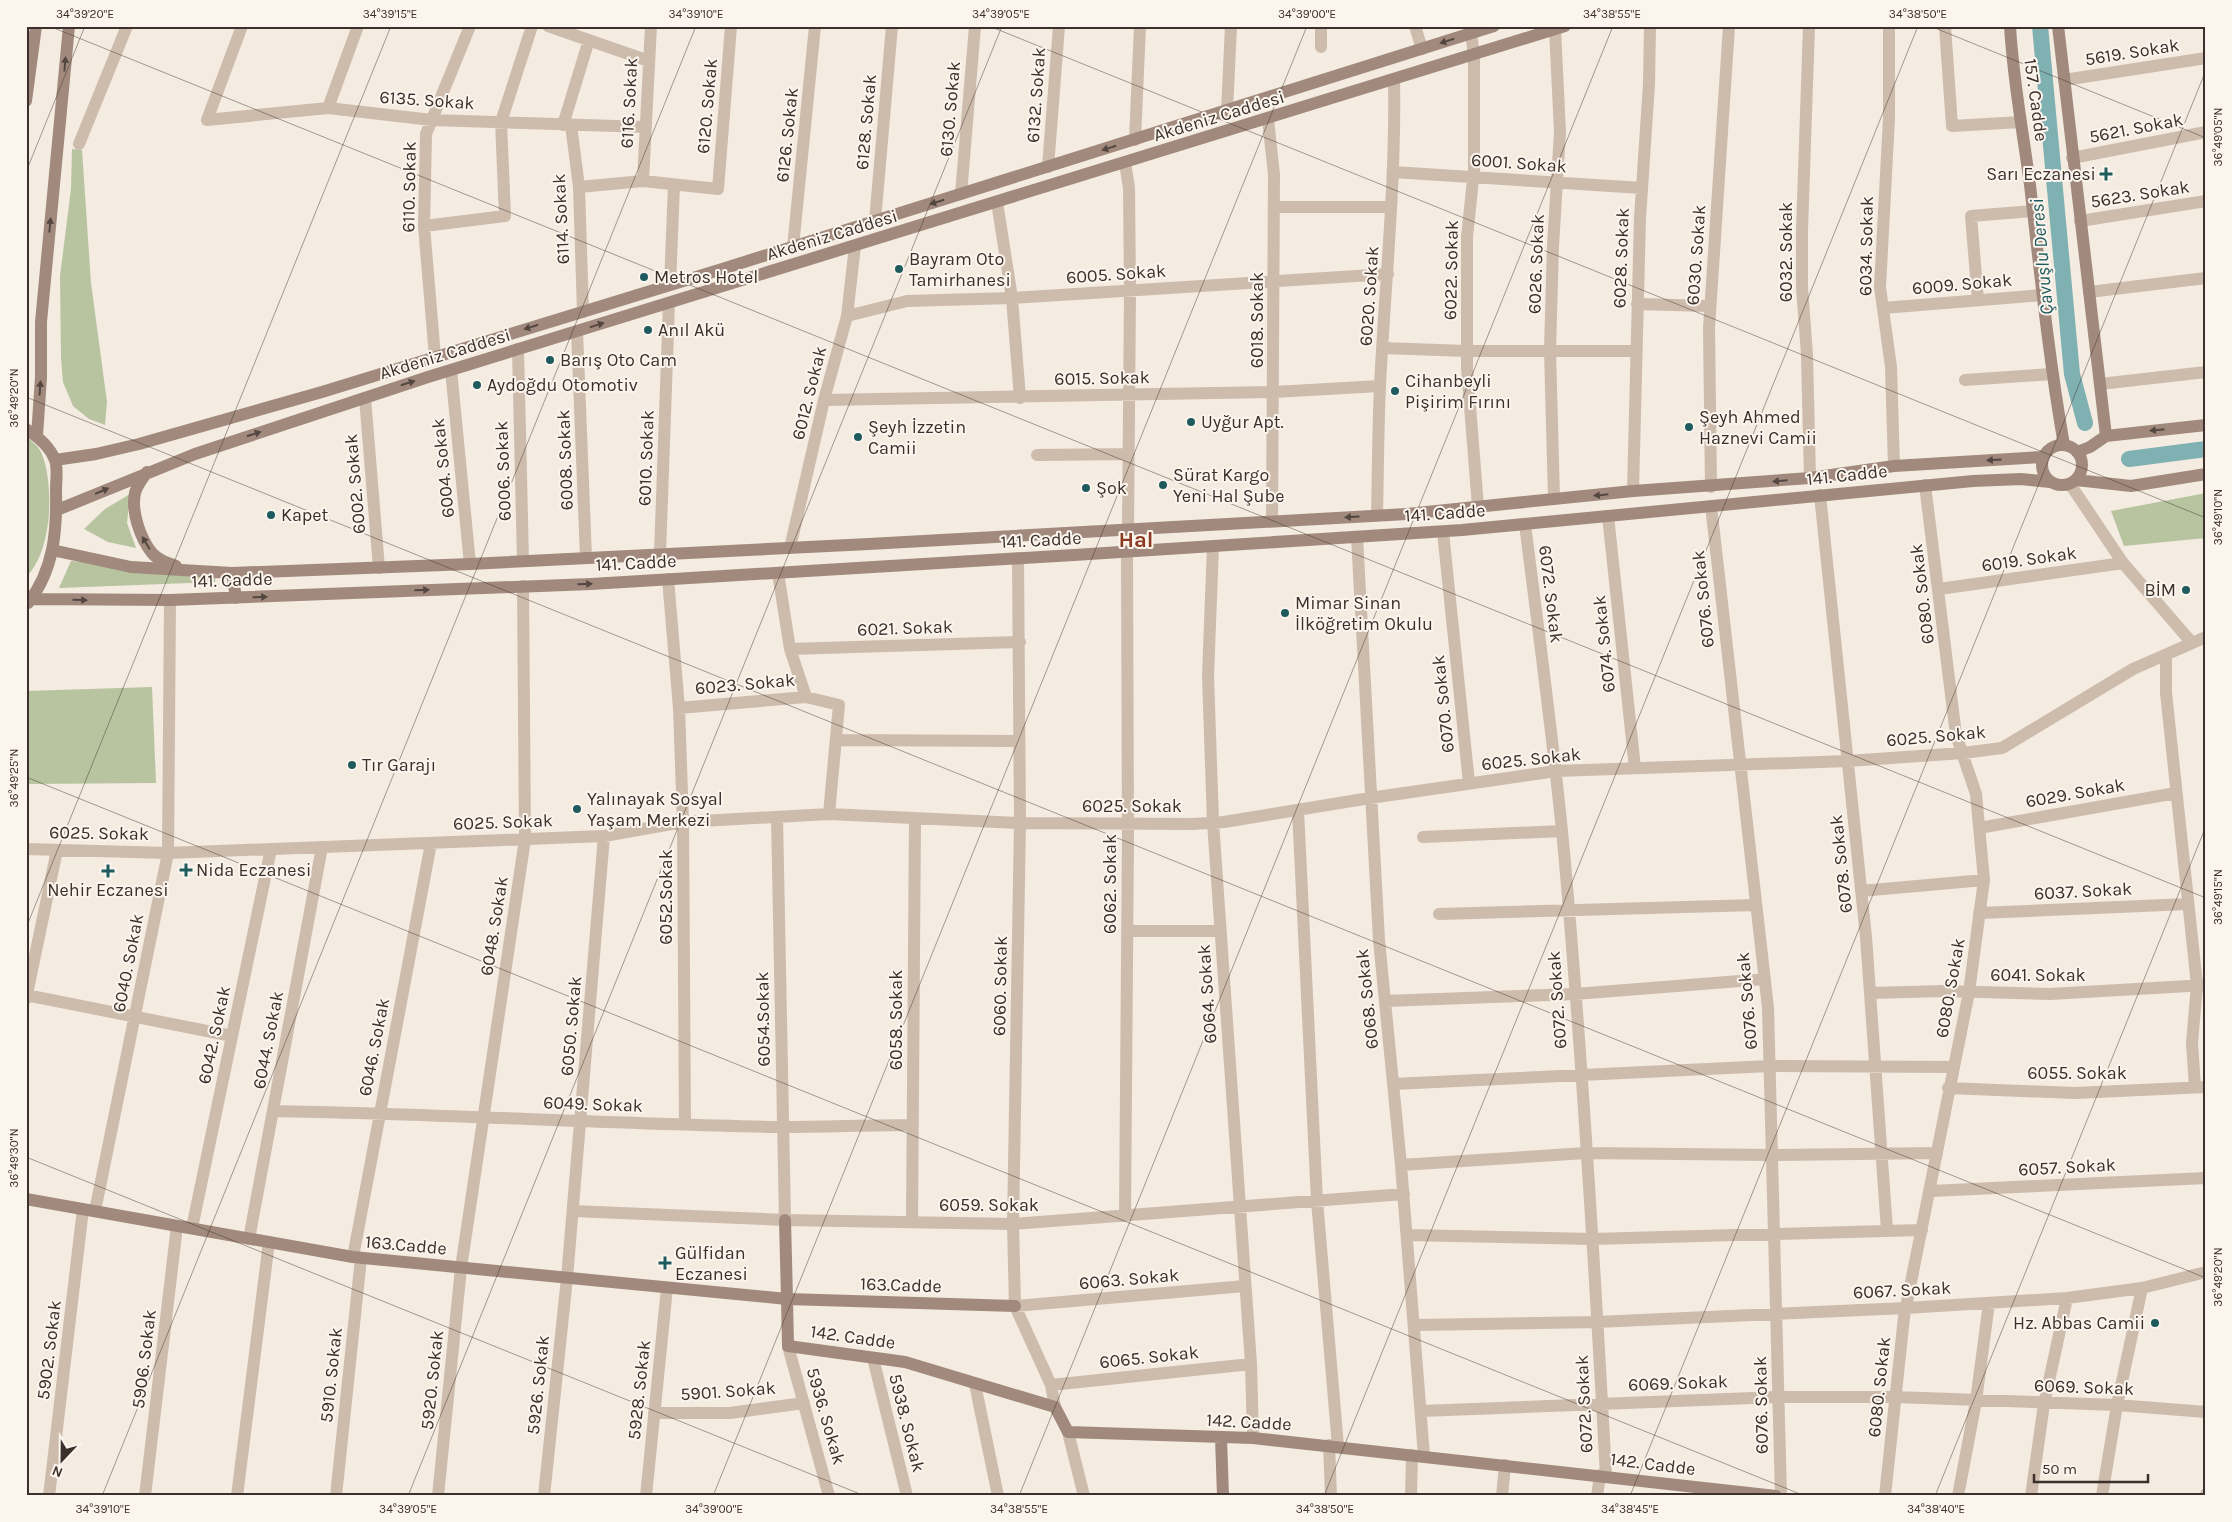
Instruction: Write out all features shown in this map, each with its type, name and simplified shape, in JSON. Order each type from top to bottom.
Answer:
[{"type":"street","points":[[27,95],[36,26]]},
{"type":"street","points":[[37,436],[41,322],[69,26]]},
{"type":"street","points":[[79,144],[127,26]]},
{"type":"street","name":"6135. Sokak","points":[[242,26],[207,120],[328,108],[432,120],[646,127]]},
{"type":"street","points":[[328,108],[358,26]]},
{"type":"street","name":"6110. Sokak","points":[[435,357],[424,226],[426,134],[470,26]]},
{"type":"street","points":[[424,226],[505,216],[501,122],[532,26]]},
{"type":"street","points":[[548,26],[649,61]]},
{"type":"street","name":"6116. Sokak","points":[[642,181],[651,26]]},
{"type":"street","name":"6120. Sokak","points":[[674,185],[718,189],[731,26]]},
{"type":"street","name":"6126. Sokak","points":[[793,247],[815,26]]},
{"type":"street","name":"6128. Sokak","points":[[875,221],[892,26]]},
{"type":"street","name":"6130. Sokak","points":[[961,194],[975,26]]},
{"type":"street","name":"6132. Sokak","points":[[1048,167],[1059,26]]},
{"type":"street","points":[[1135,140],[1140,26]]},
{"type":"street","points":[[1227,111],[1231,26]]},
{"type":"street","points":[[1321,26],[1321,48]]},
{"type":"street","points":[[1415,26],[1422,49]]},
{"type":"street","name":"Akdeniz Caddesi","points":[[55,460],[96,454],[139,444],[435,357],[793,247],[1494,26]]},
{"type":"street","name":"6028. Sokak","points":[[1633,492],[1637,304],[1649,84],[1650,26]]},
{"type":"street","name":"6030. Sokak","points":[[1711,487],[1709,328],[1729,26]]},
{"type":"street","name":"6032. Sokak","points":[[1809,26],[1802,268],[1807,355],[1810,478]]},
{"type":"street","name":"6034. Sokak","points":[[1889,26],[1889,118],[1880,287],[1891,367],[1894,466]]},
{"type":"street","points":[[1945,26],[1952,126],[2021,122]]},
{"type":"street","name":"157. Cadde","points":[[2010,26],[2012,64],[2033,211],[2052,374],[2064,445]]},
{"type":"street","name":"157. Cadde","points":[[2058,26],[2106,436]]},
{"type":"street","name":"Akdeniz Caddesi","points":[[57,510],[195,454],[451,370],[1560,28]]},
{"type":"street","name":"6026. Sokak","points":[[1554,499],[1550,350],[1560,132],[1560,28]]},
{"type":"street","name":"6022. Sokak","points":[[1471,33],[1474,55],[1473,177],[1467,237],[1467,351],[1478,507]]},
{"type":"street","points":[[567,125],[588,40]]},
{"type":"street","name":"5619. Sokak","points":[[2064,80],[2206,58]]},
{"type":"street","name":"6020. Sokak","points":[[1377,515],[1380,386],[1393,172],[1394,80]]},
{"type":"street","name":"6018. Sokak","points":[[1268,119],[1274,175],[1275,281],[1272,521]]},
{"type":"street","name":"6114. Sokak","points":[[567,125],[579,187],[582,312]]},
{"type":"street","name":"5621. Sokak","points":[[2072,158],[2206,132]]},
{"type":"street","points":[[1125,163],[1129,188],[1130,291],[1128,530]]},
{"type":"street","name":"6001. Sokak","points":[[1393,172],[1642,188]]},
{"type":"street","points":[[579,187],[642,181],[674,185],[670,285]]},
{"type":"street","name":"5623. Sokak","points":[[2080,221],[2206,201]]},
{"type":"street","points":[[997,202],[1012,298],[1020,398]]},
{"type":"street","points":[[1274,207],[1391,207]]},
{"type":"street","points":[[1978,300],[1971,216],[2033,211]]},
{"type":"street","name":"6012. Sokak","points":[[790,548],[824,400],[847,316],[854,246]]},
{"type":"street","name":"6005. Sokak","points":[[847,316],[907,300],[1012,298],[1388,274]]},
{"type":"street","points":[[2088,292],[2206,278]]},
{"type":"street","name":"6009. Sokak","points":[[1883,308],[2043,295]]},
{"type":"street","name":"6010. Sokak","points":[[660,554],[669,303]]},
{"type":"street","points":[[1637,304],[1710,306]]},
{"type":"street","name":"6008. Sokak","points":[[577,331],[586,558]]},
{"type":"street","points":[[1383,348],[1467,351],[1636,351]]},
{"type":"street","name":"6006. Sokak","points":[[518,349],[523,561]]},
{"type":"street","name":"6004. Sokak","points":[[451,370],[470,564]]},
{"type":"street","points":[[2100,384],[2206,372]]},
{"type":"street","points":[[1965,380],[2052,374]]},
{"type":"street","name":"6015. Sokak","points":[[824,400],[1274,392],[1380,386]]},
{"type":"street","name":"6002. Sokak","points":[[365,398],[380,568]]},
{"type":"street","points":[[2077,452],[2090,447],[2106,436],[2206,425]]},
{"type":"street","points":[[26,429],[37,436],[55,460],[57,510],[48,572],[29,602]]},
{"type":"street","points":[[2073,482],[2082,469],[2082,462],[2077,452],[2064,445],[2051,448],[2042,457],[2042,471],[2050,482],[2056,485],[2073,482],[2131,486],[2206,474]]},
{"type":"street","points":[[1037,455],[1128,454]]},
{"type":"street","name":"141. Cadde","points":[[52,550],[131,567],[232,574],[470,564],[1128,530],[1377,515],[1810,478],[1894,466],[2042,457]]},
{"type":"street","points":[[147,472],[135,492],[134,509],[142,537],[152,554],[164,562],[185,570]]},
{"type":"street","name":"141. Cadde","points":[[29,602],[236,598],[523,586],[1127,552],[1480,529],[1973,480],[2021,479],[2050,482]]},
{"type":"street","points":[[2073,482],[2123,563],[2192,643]]},
{"type":"street","name":"6080. Sokak","points":[[1885,1496],[1906,1308],[1931,1190],[1948,1088],[1969,992],[1984,880],[1976,794],[1956,735],[1925,485]]},
{"type":"street","name":"6078. Sokak","points":[[1820,495],[1862,891],[1887,1230]]},
{"type":"street","points":[[1522,502],[1525,524]]},
{"type":"street","name":"6076. Sokak","points":[[1711,506],[1768,1008],[1781,1496]]},
{"type":"street","points":[[1478,507],[1480,529]]},
{"type":"street","name":"6074. Sokak","points":[[1608,516],[1635,768]]},
{"type":"street","name":"6072. Sokak","points":[[1525,524],[1556,771],[1568,910],[1602,1403],[1603,1475],[1597,1496]]},
{"type":"street","name":"6070. Sokak","points":[[1443,532],[1469,783]]},
{"type":"street","points":[[1016,536],[1018,558]]},
{"type":"street","name":"6068. Sokak","points":[[1357,537],[1370,798],[1385,1001],[1404,1194],[1421,1411],[1418,1455],[1411,1496]]},
{"type":"street","name":"6064. Sokak","points":[[1213,546],[1208,676],[1214,822],[1251,1364],[1253,1438]]},
{"type":"street","name":"6062. Sokak","points":[[1125,1216],[1127,552]]},
{"type":"street","name":"6060. Sokak","points":[[1018,558],[1020,823],[1013,1224],[1015,1306],[1052,1385],[1055,1407]]},
{"type":"street","name":"6019. Sokak","points":[[1939,589],[2123,563]]},
{"type":"street","points":[[778,572],[790,648],[806,697]]},
{"type":"street","points":[[232,574],[236,598]]},
{"type":"street","name":"6052.Sokak","points":[[668,579],[679,708],[683,822],[685,1124]]},
{"type":"street","name":"6048. Sokak","points":[[461,1268],[525,839],[523,586]]},
{"type":"street","name":"6040. Sokak","points":[[89,1210],[135,1018],[168,853],[170,600]]},
{"type":"street","name":"6025. Sokak","points":[[26,849],[168,853],[604,836],[683,822],[829,814],[1020,823],[1214,822],[1556,771],[1848,761],[1963,753],[2002,748],[2133,668],[2206,637]]},
{"type":"street","name":"6021. Sokak","points":[[790,648],[1020,642]]},
{"type":"street","points":[[2166,655],[2166,693],[2176,793],[2188,904],[2201,985],[2192,1044],[2201,1087]]},
{"type":"street","name":"6023. Sokak","points":[[679,708],[806,697],[839,705],[829,814]]},
{"type":"street","points":[[836,740],[1019,740]]},
{"type":"street","name":"6029. Sokak","points":[[1979,828],[2176,793]]},
{"type":"street","points":[[1298,810],[1317,1201],[1334,1446],[1331,1496]]},
{"type":"street","name":"6054.Sokak","points":[[777,817],[785,1220]]},
{"type":"street","name":"6058. Sokak","points":[[912,1222],[916,818]]},
{"type":"street","points":[[1422,837],[1562,831]]},
{"type":"street","name":"6050. Sokak","points":[[567,1278],[604,836]]},
{"type":"street","name":"6046. Sokak","points":[[357,1258],[380,1113],[431,843]]},
{"type":"street","name":"6044. Sokak","points":[[249,1239],[322,847]]},
{"type":"street","name":"6042. Sokak","points":[[192,1228],[271,849]]},
{"type":"street","points":[[57,850],[26,997],[232,1036]]},
{"type":"street","points":[[1862,891],[1984,880]]},
{"type":"street","name":"6037. Sokak","points":[[1979,913],[2188,904]]},
{"type":"street","points":[[1439,914],[1756,905]]},
{"type":"street","points":[[1127,931],[1220,931]]},
{"type":"street","points":[[1385,1001],[1574,994],[1765,979]]},
{"type":"street","name":"6041. Sokak","points":[[1870,993],[1969,992],[2050,994],[2201,985]]},
{"type":"street","points":[[1393,1084],[1770,1066],[1953,1067]]},
{"type":"street","name":"6055. Sokak","points":[[1948,1088],[2075,1093],[2201,1087]]},
{"type":"street","name":"6049. Sokak","points":[[273,1110],[580,1122],[782,1127],[913,1125]]},
{"type":"street","points":[[1401,1165],[1586,1153],[1772,1155],[1937,1153]]},
{"type":"street","name":"6057. Sokak","points":[[1931,1190],[2206,1178]]},
{"type":"street","name":"6059. Sokak","points":[[573,1211],[785,1220],[1013,1224],[1404,1194]]},
{"type":"street","name":"163.Cadde","points":[[26,1198],[357,1258],[787,1299],[1015,1306]]},
{"type":"street","name":"5902. Sokak","points":[[50,1496],[89,1210]]},
{"type":"street","points":[[785,1220],[787,1299]]},
{"type":"street","name":"5906. Sokak","points":[[145,1496],[177,1226]]},
{"type":"street","points":[[1407,1235],[1592,1239],[1922,1230]]},
{"type":"street","points":[[236,1496],[268,1242]]},
{"type":"street","name":"5910. Sokak","points":[[336,1496],[357,1258]]},
{"type":"street","name":"5920. Sokak","points":[[438,1496],[461,1268]]},
{"type":"street","name":"6067. Sokak","points":[[1415,1324],[1597,1322],[1906,1308],[2067,1298],[2142,1288],[2206,1272]]},
{"type":"street","name":"5926. Sokak","points":[[544,1496],[567,1278]]},
{"type":"street","name":"6063. Sokak","points":[[1015,1306],[1245,1286]]},
{"type":"street","name":"5928. Sokak","points":[[646,1496],[667,1288]]},
{"type":"street","points":[[2102,1496],[2117,1405],[2142,1288]]},
{"type":"street","points":[[2031,1496],[2044,1404],[2067,1298]]},
{"type":"street","name":"142. Cadde","points":[[787,1299],[788,1346],[905,1362],[1055,1407]]},
{"type":"street","points":[[1958,1496],[1976,1401],[1989,1303]]},
{"type":"street","name":"5936. Sokak","points":[[788,1346],[830,1496]]},
{"type":"street","name":"5938. Sokak","points":[[873,1358],[907,1496]]},
{"type":"street","name":"6065. Sokak","points":[[1052,1385],[1251,1364]]},
{"type":"street","points":[[975,1384],[998,1496]]},
{"type":"street","name":"6069. Sokak","points":[[1421,1411],[1778,1397],[1896,1397],[2044,1404],[2117,1405],[2206,1412]]},
{"type":"street","name":"5901. Sokak","points":[[654,1413],[730,1412],[804,1403]]},
{"type":"street","points":[[1055,1407],[1068,1432],[1084,1496]]},
{"type":"street","name":"142. Cadde","points":[[1068,1432],[1253,1438],[1603,1475],[1693,1491],[1776,1496]]},
{"type":"street","points":[[1221,1438],[1223,1496]]},
{"type":"street","points":[[1502,1496],[1505,1465]]},
{"type":"green space","points":[[72,149],[82,150],[91,283],[107,402],[105,425],[89,419],[73,406],[63,382],[60,276],[71,189]]},
{"type":"green space","points":[[26,436],[42,453],[49,486],[49,502],[46,536],[35,566],[26,577]]},
{"type":"green space","points":[[2206,493],[2206,538],[2124,546],[2111,511]]},
{"type":"green space","points":[[130,494],[127,523],[136,548],[108,542],[84,529],[105,509]]},
{"type":"green space","points":[[71,561],[216,575],[215,582],[59,588]]},
{"type":"green space","points":[[152,687],[156,783],[26,784],[26,691]]},
{"type":"waterway","name":"Çavuşlu Deresi","points":[[2040,26],[2072,374],[2085,423]]},
{"type":"waterway","name":"Çavuşlu Deresi","points":[[2129,459],[2206,449]]},
{"type":"place","name":"Sarı Eczanesi","points":[[2106,174]]},
{"type":"place","name":"Bayram Oto Tamirhanesi","points":[[899,269]]},
{"type":"place","name":"Metros Hotel","points":[[644,277]]},
{"type":"place","name":"Anıl Akü","points":[[648,330]]},
{"type":"place","name":"Barış Oto Cam","points":[[550,360]]},
{"type":"place","name":"Aydoğdu Otomotiv","points":[[477,385]]},
{"type":"place","name":"Cihanbeyli Pişirim Fırını","points":[[1395,391]]},
{"type":"place","name":"Uyğur Apt.","points":[[1191,422]]},
{"type":"place","name":"Şeyh Ahmed Haznevi Camii","points":[[1689,427]]},
{"type":"place","name":"Şeyh İzzetin Camii","points":[[858,437]]},
{"type":"place","name":"Sürat Kargo Yeni Hal Şube","points":[[1163,485]]},
{"type":"place","name":"Şok","points":[[1086,488]]},
{"type":"place","name":"Kapet","points":[[271,515]]},
{"type":"place","name":"BİM","points":[[2186,590]]},
{"type":"place","name":"Mimar Sinan İlköğretim Okulu","points":[[1285,613]]},
{"type":"place","name":"Tır Garajı","points":[[352,765]]},
{"type":"place","name":"Yalınayak Sosyal Yaşam Merkezi","points":[[577,809]]},
{"type":"place","name":"Nida Eczanesi","points":[[186,870]]},
{"type":"place","name":"Nehir Eczanesi","points":[[108,871]]},
{"type":"place","name":"Gülfidan Eczanesi","points":[[665,1263]]},
{"type":"place","name":"Hz. Abbas Camii","points":[[2155,1323]]},
{"type":"district","name":"Hal","points":[[1136,539]]}]
